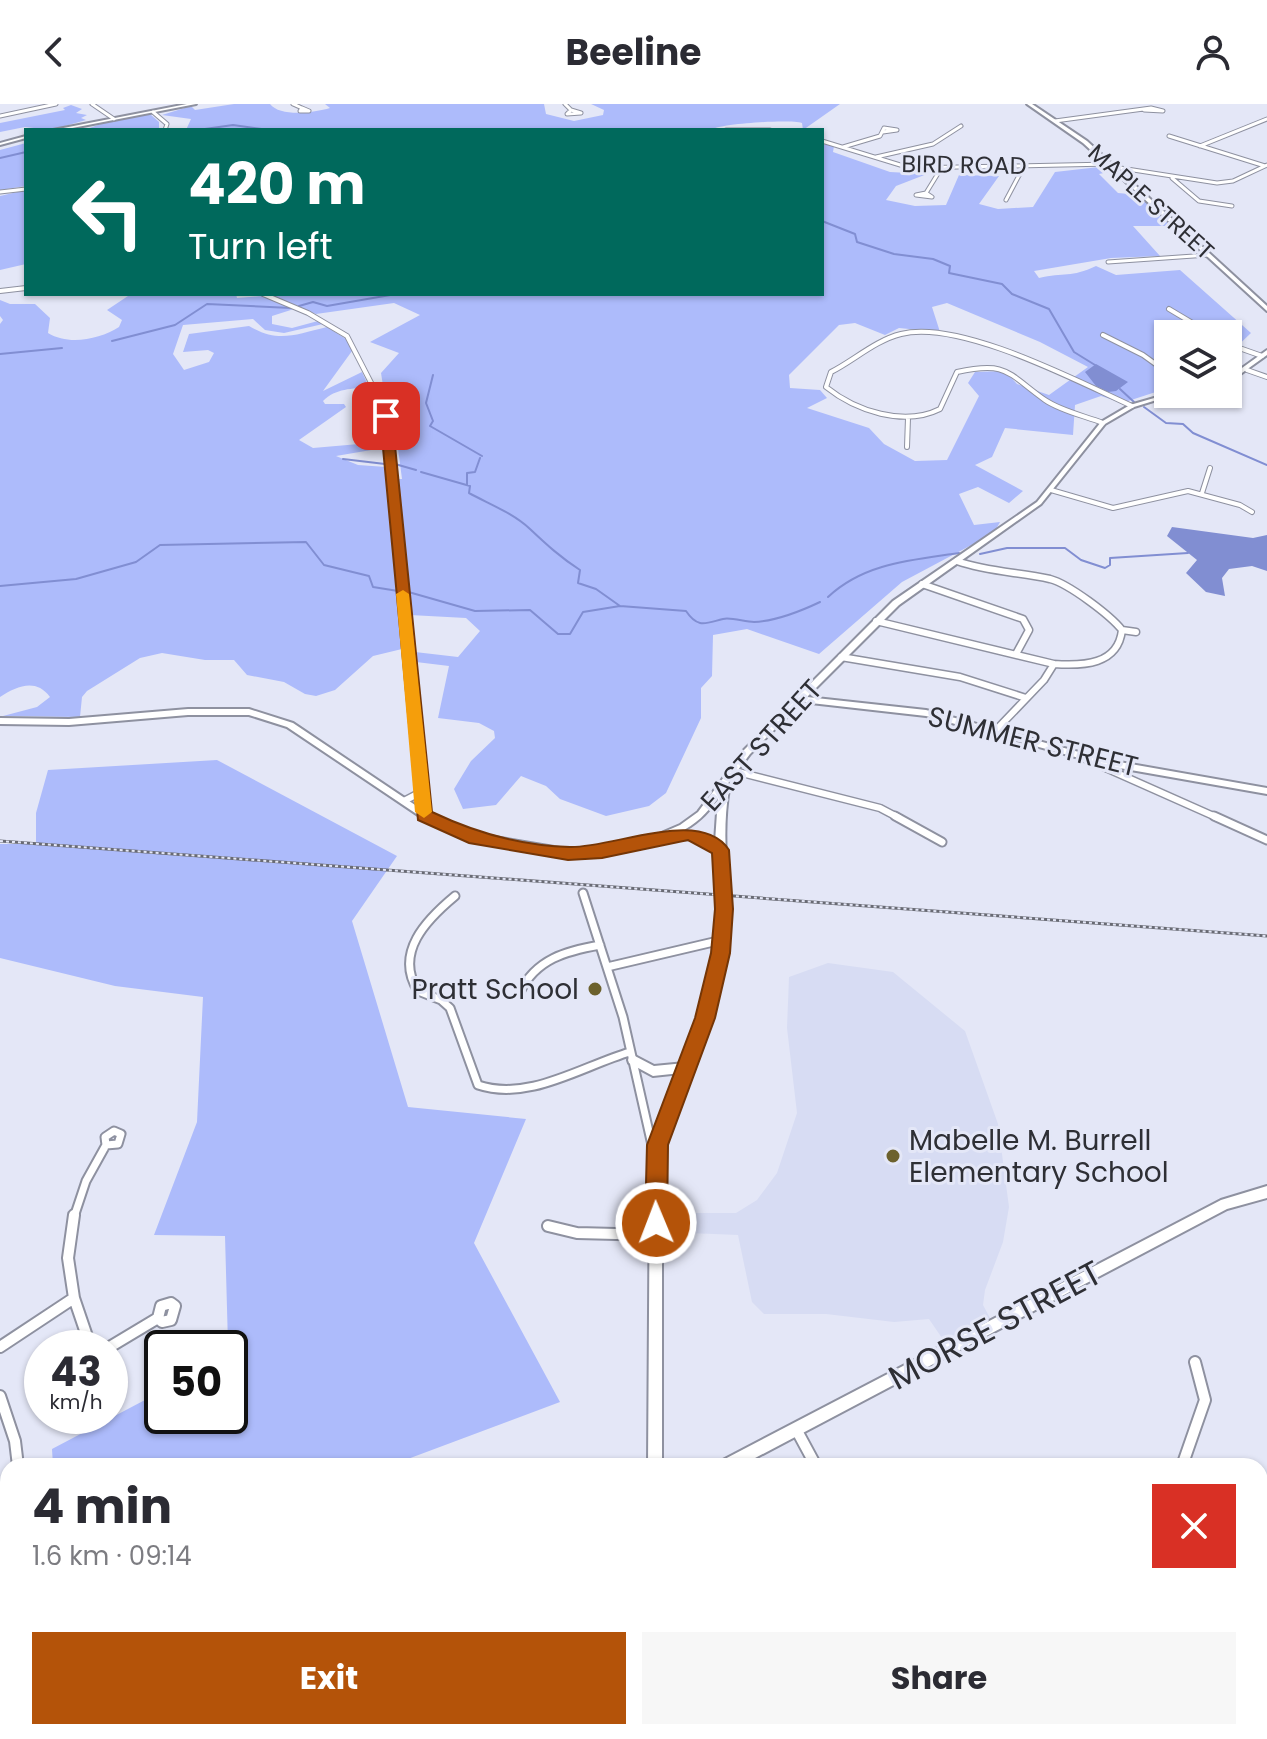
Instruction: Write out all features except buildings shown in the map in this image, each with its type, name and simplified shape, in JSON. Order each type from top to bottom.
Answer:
[{"type":"street","points":[[0,116],[56,104]]},
{"type":"street","points":[[92,104],[114,119]]},
{"type":"street","points":[[66,128],[194,104]]},
{"type":"street","points":[[293,104],[302,108]]},
{"type":"street","points":[[565,104],[571,110]]},
{"type":"street","name":"MAPLE STREET","points":[[1029,104],[1112,165],[1267,309]]},
{"type":"street","points":[[1055,121],[1144,110]]},
{"type":"street","points":[[153,112],[167,124],[166,128]]},
{"type":"street","points":[[1200,146],[1267,119]]},
{"type":"street","points":[[873,158],[920,149],[953,135],[961,126]]},
{"type":"street","points":[[843,147],[883,132]]},
{"type":"street","points":[[1169,136],[1266,166]]},
{"type":"street","points":[[0,144],[24,138]]},
{"type":"street","name":"BIRD ROAD","points":[[824,142],[905,168],[1112,165],[1172,178],[1220,183],[1266,166]]},
{"type":"street","points":[[926,193],[943,171],[942,167]]},
{"type":"street","points":[[1006,200],[1023,168]]},
{"type":"street","points":[[1172,178],[1199,201],[1232,206]]},
{"type":"street","points":[[0,192],[24,189]]},
{"type":"street","points":[[1108,262],[1208,255]]},
{"type":"street","points":[[0,291],[24,288]]},
{"type":"street","points":[[268,296],[308,313],[347,336],[384,408],[424,815]]},
{"type":"street","points":[[1169,309],[1187,320]]},
{"type":"street","points":[[1103,423],[1047,401],[1015,373],[984,366],[955,374],[938,411],[908,418],[889,415],[837,395],[826,387],[827,376],[899,335],[928,332],[1012,354],[1132,406]]},
{"type":"street","points":[[1103,335],[1154,363]]},
{"type":"street","points":[[1242,348],[1264,354]]},
{"type":"street","points":[[1242,373],[1264,354]]},
{"type":"street","points":[[1247,370],[1267,377]]},
{"type":"street","name":"EAST STREET","points":[[0,721],[69,722],[188,712],[249,712],[297,729],[424,815],[469,837],[568,854],[602,852],[661,838],[695,818],[799,699],[876,621],[922,584],[1027,513],[1051,490],[1103,423],[1132,406],[1154,400]]},
{"type":"street","points":[[907,447],[908,418]]},
{"type":"street","points":[[1202,493],[1210,468]]},
{"type":"street","points":[[1051,490],[1113,508],[1176,492],[1202,493],[1252,512]]},
{"type":"street","points":[[957,561],[980,569],[1054,580],[1113,619],[1122,630],[1136,632]]},
{"type":"street","points":[[922,584],[1023,619],[1029,630],[1016,654]]},
{"type":"street","points":[[876,621],[1054,664],[1096,662],[1117,652],[1122,630]]},
{"type":"street","points":[[841,657],[866,664],[960,677],[1026,698]]},
{"type":"street","points":[[995,731],[1054,664]]},
{"type":"street","name":"SUMMER STREET","points":[[799,699],[899,708],[995,731],[1080,757],[1267,791]]},
{"type":"street","points":[[1080,757],[1267,840]]},
{"type":"street","points":[[734,771],[880,808],[942,842]]},
{"type":"street","points":[[656,1160],[705,1018],[722,940],[724,787]]},
{"type":"street","points":[[404,801],[423,791]]},
{"type":"street","points":[[661,838],[697,836],[721,850]]},
{"type":"street","points":[[583,893],[607,967],[656,1160],[655,1458]]},
{"type":"street","points":[[455,896],[435,914],[414,942],[408,968],[415,988],[441,1000],[450,1008],[478,1085],[500,1090],[563,1078],[604,1058],[631,1056],[659,1072],[687,1068]]},
{"type":"street","points":[[607,967],[722,940]]},
{"type":"street","points":[[520,992],[531,974],[549,958],[600,945]]},
{"type":"street","points":[[85,1330],[74,1298],[66,1256],[70,1227],[106,1145]]},
{"type":"street","name":"MORSE STREET","points":[[741,1458],[1225,1204],[1267,1192]]},
{"type":"street","points":[[548,1226],[577,1233],[656,1235]]},
{"type":"street","points":[[0,1347],[74,1298]]},
{"type":"street","points":[[128,1336],[158,1318]]},
{"type":"street","points":[[1185,1458],[1205,1400],[1195,1362]]},
{"type":"street","points":[[0,1396],[15,1441],[17,1458]]},
{"type":"street","points":[[796,1429],[812,1458]]},
{"type":"shaded area","points":[[234,104],[270,104],[281,111],[297,113],[330,108],[325,104],[544,104],[546,114],[574,121],[603,115],[604,110],[591,104],[840,104],[806,128],[803,128],[802,123],[783,122],[716,128],[187,128],[191,119],[162,115],[191,106],[195,110]]},
{"type":"shaded area","points":[[71,105],[82,109],[76,113],[87,115],[81,118],[86,120],[58,128],[25,127],[0,132],[0,123],[65,110],[63,108]]},
{"type":"shaded area","points":[[150,114],[159,122],[159,128],[90,128],[112,120]]},
{"type":"shaded area","points":[[24,144],[24,186],[0,190],[0,150]]},
{"type":"shaded area","points":[[824,144],[834,146],[833,152],[890,172],[927,174],[896,186],[886,200],[915,206],[946,205],[959,175],[999,176],[979,204],[998,209],[1033,207],[1055,172],[1108,166],[1113,171],[1099,174],[1118,193],[1140,195],[1171,226],[1133,226],[1160,256],[1111,258],[1034,271],[1039,278],[1096,266],[1116,275],[1180,270],[1236,320],[1154,320],[1154,393],[1122,403],[1101,396],[1075,405],[1073,435],[1005,428],[992,457],[975,465],[1023,491],[1009,503],[978,487],[959,494],[974,525],[1000,522],[994,533],[902,582],[819,654],[747,629],[713,635],[712,676],[701,688],[701,718],[666,793],[649,806],[606,816],[560,799],[546,786],[521,776],[496,805],[463,809],[454,789],[471,761],[495,738],[494,731],[479,723],[438,718],[449,666],[416,662],[415,652],[458,657],[480,631],[466,618],[410,615],[395,479],[402,479],[395,425],[419,417],[409,385],[389,387],[384,392],[381,373],[399,353],[370,342],[420,315],[394,303],[316,314],[274,296],[824,296]],"holes":[[[947,303],[1040,342],[1088,367],[1049,395],[1017,384],[1005,371],[975,372],[968,383],[979,396],[947,460],[915,461],[884,444],[869,428],[807,408],[827,398],[820,390],[790,388],[789,375],[839,325],[855,323],[885,335],[899,328],[940,332],[932,307]]]},
{"type":"shaded area","points":[[24,190],[24,264],[0,270],[0,196]]},
{"type":"shaded area","points":[[128,296],[262,296],[294,309],[272,316],[272,324],[292,328],[318,321],[323,324],[284,333],[265,330],[253,319],[183,325],[173,354],[184,370],[209,362],[214,353],[208,350],[183,352],[189,334],[249,326],[269,334],[286,336],[327,327],[346,339],[352,351],[323,391],[362,372],[369,387],[344,390],[328,397],[323,401],[325,404],[344,404],[346,407],[299,440],[313,448],[382,442],[383,448],[336,456],[358,465],[386,467],[402,649],[373,656],[335,690],[316,696],[305,694],[284,682],[247,675],[234,660],[205,660],[162,653],[140,658],[87,691],[82,697],[80,717],[3,716],[37,707],[50,697],[39,687],[26,686],[0,697],[0,324],[3,320],[0,300],[10,304],[35,304],[50,318],[48,333],[75,340],[94,338],[119,327],[122,320],[107,310]]},
{"type":"shaded area","points":[[1242,325],[1251,333],[1242,342]]},
{"type":"shaded area","points":[[1096,364],[1128,382],[1116,391],[1108,392],[1096,386],[1085,372]]},
{"type":"shaded area","points":[[1172,527],[1253,538],[1267,535],[1267,571],[1252,566],[1229,569],[1222,578],[1225,596],[1206,592],[1186,573],[1197,560],[1167,536]]},
{"type":"shaded area","points":[[217,760],[397,856],[352,921],[408,1107],[526,1119],[474,1243],[560,1402],[410,1458],[53,1458],[52,1449],[80,1434],[128,1434],[128,1409],[144,1400],[144,1434],[248,1434],[248,1330],[228,1330],[225,1236],[154,1235],[197,1122],[203,997],[115,986],[0,958],[0,844],[36,844],[36,813],[48,770]]},
{"type":"shaded area","name":"Mabelle M. Burrell Elementary School","points":[[828,963],[893,972],[965,1031],[998,1124],[1009,1207],[1003,1242],[985,1290],[983,1305],[990,1318],[944,1341],[929,1319],[894,1322],[826,1314],[764,1314],[752,1302],[738,1235],[664,1232],[663,1213],[736,1213],[757,1200],[777,1173],[797,1113],[787,1028],[789,977]]},
{"type":"waterway","points":[[212,128],[233,125],[255,128]]},
{"type":"waterway","points":[[0,158],[24,152]]},
{"type":"waterway","points":[[824,222],[855,234],[857,242],[894,254],[933,259],[950,266],[949,273],[1002,284],[1012,294],[1049,309],[1074,352],[1095,365]]},
{"type":"waterway","points":[[299,306],[313,302],[327,306],[384,296]]},
{"type":"waterway","points":[[112,341],[175,325],[207,304],[291,308]]},
{"type":"waterway","points":[[0,354],[62,348]]},
{"type":"waterway","points":[[433,375],[426,403],[433,421],[430,426],[482,456]]},
{"type":"waterway","points":[[1120,389],[1134,402]]},
{"type":"waterway","points":[[1144,407],[1166,423],[1183,424],[1193,433],[1267,465]]},
{"type":"waterway","points":[[467,485],[467,473],[475,472],[480,458]]},
{"type":"waterway","points":[[343,459],[385,464]]},
{"type":"waterway","points":[[395,464],[416,470]]},
{"type":"waterway","points":[[421,472],[470,486],[469,493],[516,518],[580,570],[578,583],[596,589],[620,606]]},
{"type":"waterway","points":[[0,586],[76,579],[136,562],[160,545],[306,542],[324,565],[369,576],[373,587],[398,591]]},
{"type":"waterway","points":[[980,554],[1007,548],[1065,548],[1081,560],[1105,568],[1110,565],[1110,558],[1188,553]]},
{"type":"waterway","points":[[828,597],[873,570],[906,561],[959,553]]},
{"type":"waterway","points":[[405,591],[475,611],[530,610],[558,634],[570,634],[583,612],[620,606]]},
{"type":"waterway","points":[[620,606],[686,611],[694,620],[703,623],[726,619],[754,622],[771,620],[820,602]]},
{"type":"railway","points":[[0,841],[1267,936]]},
{"type":"slow traffic","points":[[403,594],[424,812]]},
{"type":"place","name":"Pratt School","points":[[595,989]]},
{"type":"place","name":"Mabelle M. Burrell Elementary School","points":[[893,1156]]},
{"type":"route","points":[[386,416],[424,815],[469,837],[568,854],[602,852],[688,834],[702,837],[721,850],[724,909],[721,953],[705,1018],[658,1145],[655,1167],[656,1223]]}]
